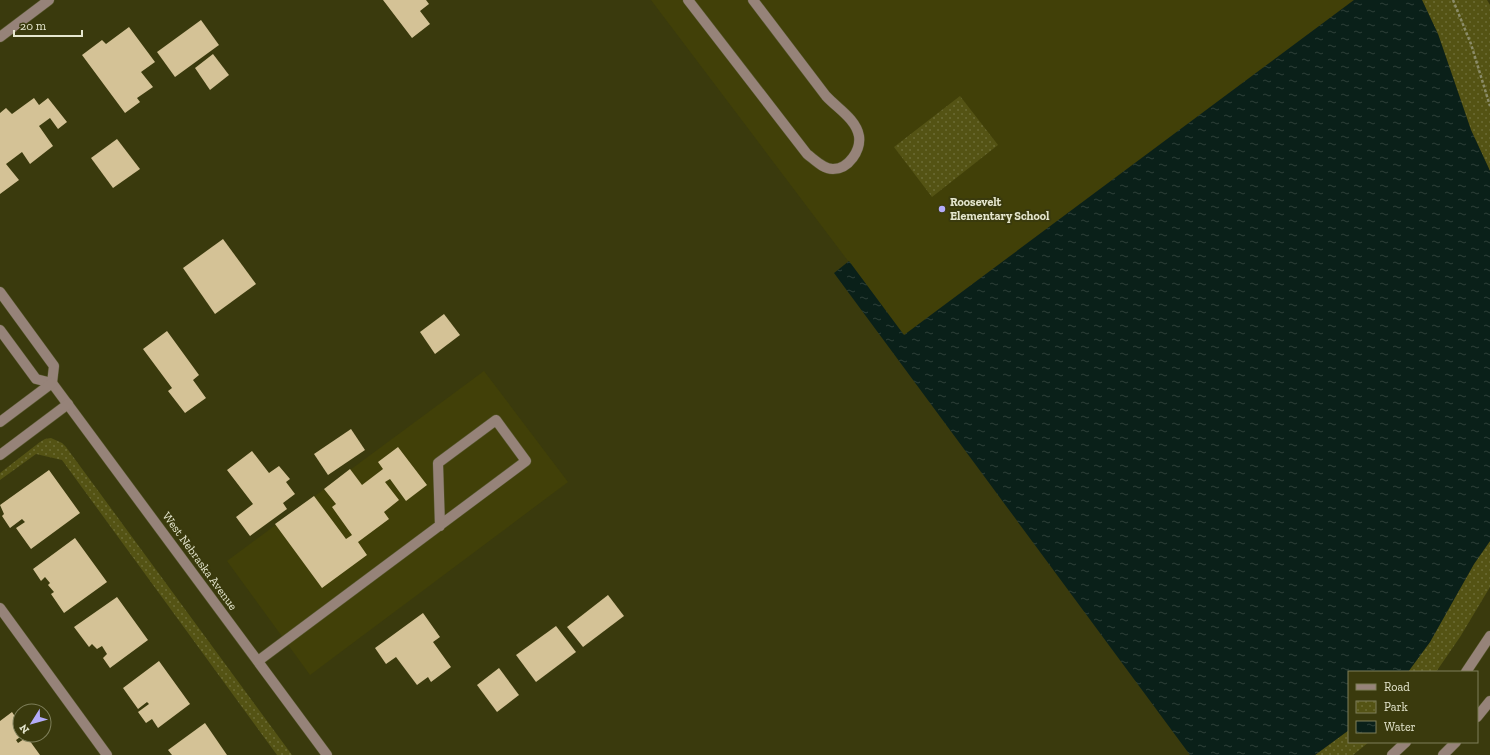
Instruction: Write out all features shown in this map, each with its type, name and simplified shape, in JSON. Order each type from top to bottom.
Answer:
[{"type":"street","points":[[0,37],[49,0]]},
{"type":"street","points":[[688,0],[807,154],[820,165],[834,169],[845,165],[854,157],[859,145],[859,135],[854,125],[845,113],[834,105],[826,96],[753,0]]},
{"type":"street","points":[[0,292],[54,366],[52,383],[0,422]]},
{"type":"street","points":[[0,330],[36,379],[52,383]]},
{"type":"street","name":"West Nebraska Avenue","points":[[52,383],[327,755]]},
{"type":"street","points":[[0,455],[68,404]]},
{"type":"street","points":[[258,661],[440,526],[526,461],[496,420],[438,462],[440,526]]},
{"type":"street","points":[[0,608],[108,755]]},
{"type":"street","points":[[1467,671],[1490,636]]},
{"type":"street","points":[[1478,717],[1490,701]]},
{"type":"street","points":[[1392,755],[1405,743]]},
{"type":"street","points":[[1443,755],[1455,743]]},
{"type":"path","points":[[1452,0],[1471,44],[1490,106]]},
{"type":"shaded area","name":"Roosevelt Elementary School","points":[[651,0],[1354,0],[904,335]]},
{"type":"shaded area","points":[[484,371],[568,482],[310,675],[227,561]]},
{"type":"green space","points":[[1422,0],[1487,0],[1490,5],[1490,171],[1471,130],[1438,34]]},
{"type":"green space","points":[[960,96],[998,145],[932,197],[894,147]]},
{"type":"green space","points":[[51,438],[62,443],[66,447],[292,755],[277,755],[62,460],[36,454],[0,480],[0,473],[40,442]]},
{"type":"green space","points":[[1490,541],[1490,587],[1460,637],[1437,671],[1409,671],[1430,642],[1474,564]]},
{"type":"green space","points":[[1348,731],[1348,743],[1368,743],[1353,755],[1315,755]]},
{"type":"water","points":[[1354,0],[1422,0],[1438,34],[1471,130],[1490,171],[1490,541],[1474,564],[1430,642],[1409,671],[1348,671],[1348,731],[1315,755],[1190,755],[834,273],[849,261],[904,335]]},
{"type":"building","points":[[383,0],[426,0],[429,4],[420,11],[430,24],[412,38]]},
{"type":"building","points":[[201,20],[219,45],[175,77],[157,52]]},
{"type":"building","points":[[129,27],[155,62],[141,72],[153,87],[137,98],[140,102],[125,113],[82,55],[102,40],[106,44]]},
{"type":"building","points":[[213,54],[229,75],[210,90],[195,68]]},
{"type":"building","points":[[34,98],[39,105],[48,98],[67,122],[58,129],[50,118],[39,126],[53,146],[30,164],[22,152],[6,164],[19,180],[0,194],[0,113],[6,108],[12,114]]},
{"type":"building","points":[[117,139],[140,169],[113,188],[91,158]]},
{"type":"building","points":[[223,239],[256,284],[215,314],[183,268]]},
{"type":"building","points":[[444,314],[460,335],[435,354],[420,332]]},
{"type":"building","points":[[167,331],[199,375],[193,380],[206,398],[185,413],[168,391],[172,388],[143,349]]},
{"type":"building","points":[[351,429],[365,450],[328,475],[314,454]]},
{"type":"building","points":[[398,447],[427,485],[406,501],[390,479],[385,482],[399,500],[384,512],[389,519],[358,542],[367,555],[322,588],[275,524],[314,496],[346,539],[352,535],[332,507],[336,504],[324,489],[350,469],[362,485],[383,469],[378,462]]},
{"type":"building","points":[[252,451],[269,473],[279,466],[290,479],[286,482],[295,494],[283,503],[287,509],[250,536],[236,517],[253,504],[227,470]]},
{"type":"building","points":[[49,470],[80,513],[31,549],[16,528],[25,522],[22,519],[10,528],[2,516],[4,514],[0,505]]},
{"type":"building","points":[[75,538],[107,582],[64,613],[51,594],[54,592],[48,585],[50,583],[45,577],[41,581],[33,569]]},
{"type":"building","points":[[608,595],[624,616],[583,647],[567,627]]},
{"type":"building","points":[[117,597],[148,640],[110,668],[103,658],[107,654],[102,646],[97,649],[92,644],[89,647],[74,627]]},
{"type":"building","points":[[423,613],[440,637],[433,642],[451,667],[431,682],[428,677],[417,685],[396,657],[386,664],[375,648]]},
{"type":"building","points":[[556,626],[576,652],[536,682],[516,655]]},
{"type":"building","points":[[159,661],[190,704],[158,728],[152,719],[146,723],[138,712],[149,704],[147,702],[138,709],[123,688]]},
{"type":"building","points":[[499,668],[519,695],[497,712],[477,685]]},
{"type":"building","points":[[12,712],[12,743],[31,743],[40,755],[0,755],[0,721]]},
{"type":"building","points":[[205,723],[227,755],[172,755],[168,750]]},
{"type":"place","name":"Roosevelt Elementary School","points":[[942,209]]}]
